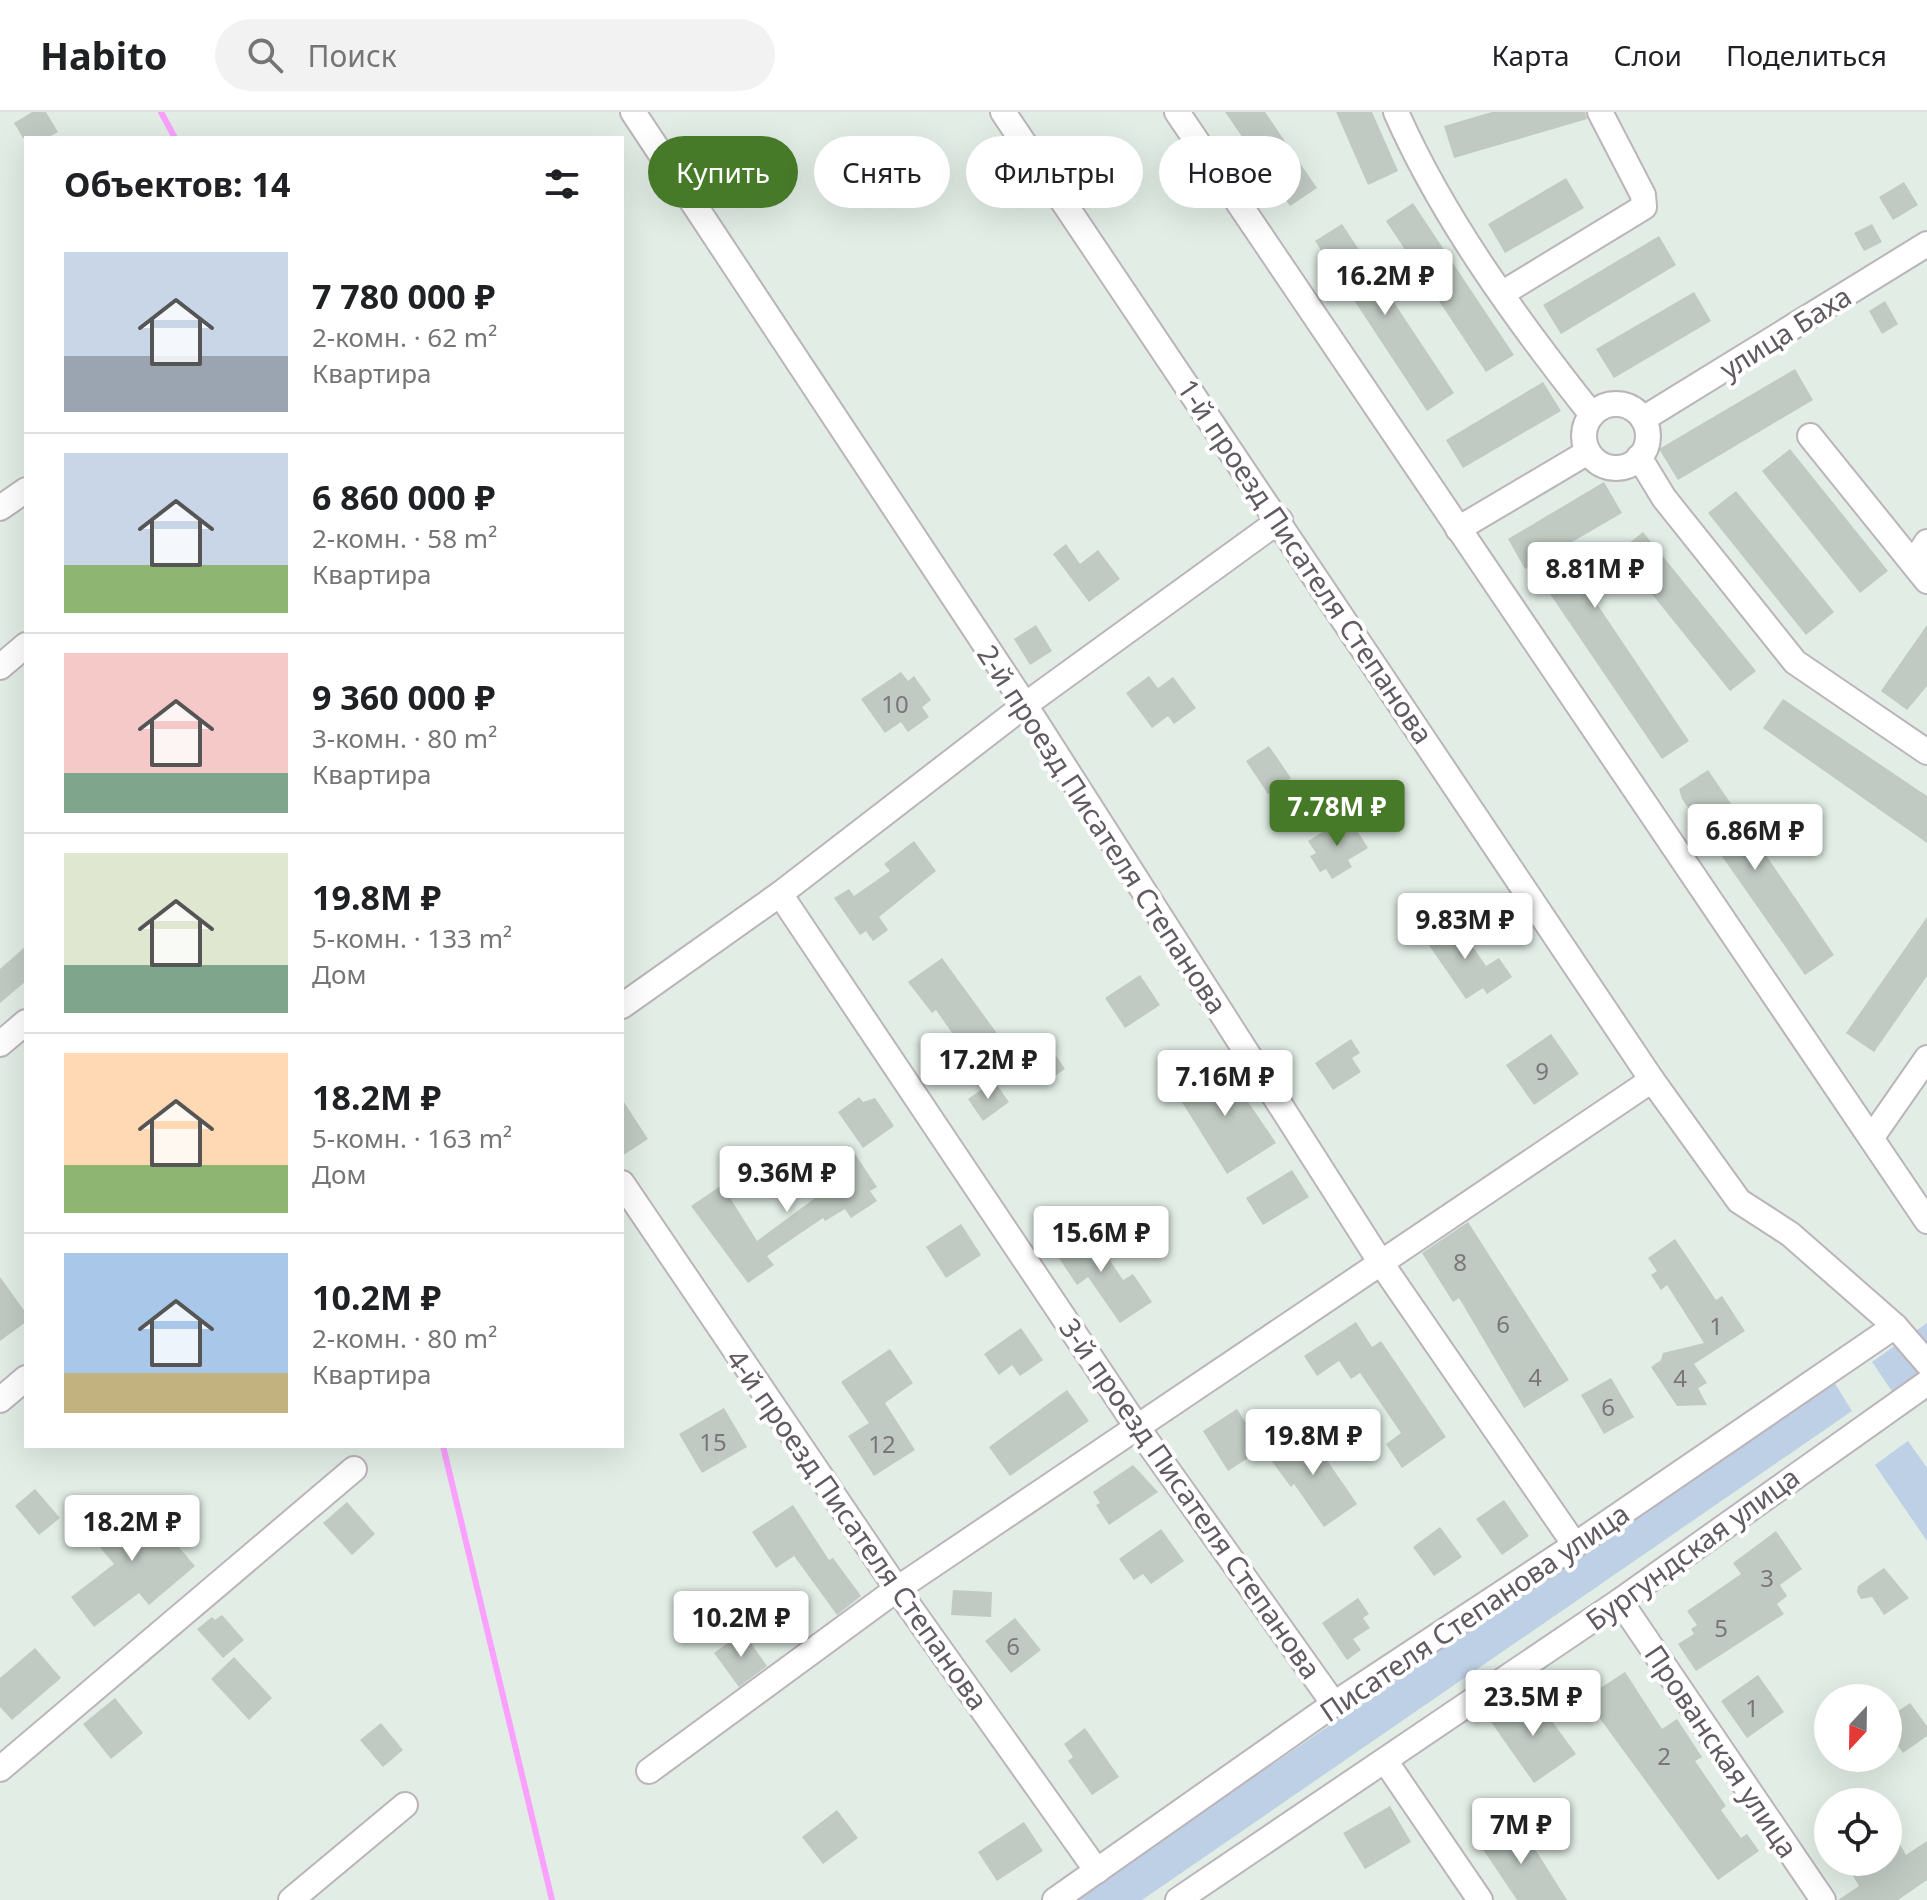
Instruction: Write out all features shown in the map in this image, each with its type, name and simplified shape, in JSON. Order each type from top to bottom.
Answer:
[{"type":"street","name":"2-й проезд Писателя Степанова","points":[[633,112],[1025,705],[1381,1263],[1575,1545]]},
{"type":"street","name":"1-й проезд Писателя Степанова","points":[[1003,112],[1280,520],[1652,1080],[1739,1201],[1790,1234],[1895,1326],[1927,1363]]},
{"type":"street","points":[[1177,112],[1927,1221]]},
{"type":"street","points":[[1396,112],[1417,159],[1533,341],[1592,415]]},
{"type":"street","points":[[1503,293],[1644,207],[1643,195],[1600,112]]},
{"type":"street","name":"улица Баха","points":[[1643,419],[1927,244]]},
{"type":"street","points":[[1618,404],[1636,412],[1643,419],[1647,439],[1639,457],[1623,467],[1603,465],[1588,452],[1584,433],[1592,415],[1608,405],[1618,404]]},
{"type":"street","points":[[1810,436],[1920,572]]},
{"type":"street","points":[[1458,529],[1588,452]]},
{"type":"street","points":[[1639,457],[1664,498],[1795,662],[1927,752]]},
{"type":"street","points":[[0,508],[24,491]]},
{"type":"street","points":[[624,1005],[780,894],[1025,705],[1280,520]]},
{"type":"street","points":[[1920,572],[1927,542]]},
{"type":"street","points":[[0,667],[24,647]]},
{"type":"street","name":"3-й проезд Писателя Степанова","points":[[780,894],[1137,1427],[1334,1704]]},
{"type":"street","points":[[0,1044],[24,1024]]},
{"type":"street","points":[[1872,1137],[1927,1058]]},
{"type":"street","points":[[649,1771],[897,1589],[1652,1080]]},
{"type":"street","name":"4-й проезд Писателя Степанова","points":[[624,1186],[897,1589],[1097,1871]]},
{"type":"street","name":"Писателя Степанова улица","points":[[1055,1900],[1334,1704],[1575,1545],[1895,1326]]},
{"type":"street","points":[[0,1400],[24,1380]]},
{"type":"street","name":"Бургундская улица","points":[[1178,1900],[1620,1601],[1927,1383]]},
{"type":"street","points":[[0,1769],[354,1469]]},
{"type":"street","name":"Прованская улица","points":[[1620,1601],[1823,1900]]},
{"type":"street","points":[[1386,1762],[1480,1900]]},
{"type":"street","points":[[291,1900],[405,1805]]},
{"type":"shaded area","points":[[1927,1323],[1927,1375],[1896,1397],[1872,1362]]},
{"type":"shaded area","points":[[1834,1382],[1852,1411],[1142,1900],[1073,1900]]},
{"type":"shaded area","points":[[1908,1441],[1927,1468],[1927,1541],[1875,1465]]},
{"type":"building","points":[[32,112],[46,112],[58,132],[51,136],[23,138],[14,123]]},
{"type":"building","points":[[1225,112],[1265,112],[1281,136],[1242,136]]},
{"type":"building","points":[[1336,112],[1372,112],[1398,171],[1368,185]]},
{"type":"building","points":[[1492,112],[1585,112],[1587,119],[1454,158],[1444,126]]},
{"type":"building","points":[[1301,165],[1317,188],[1301,199]]},
{"type":"building","points":[[1566,178],[1584,208],[1505,253],[1488,224]]},
{"type":"building","points":[[1904,182],[1918,205],[1893,220],[1879,197]]},
{"type":"building","points":[[1413,203],[1514,355],[1486,372],[1386,221]]},
{"type":"building","points":[[1342,224],[1454,393],[1427,411],[1315,241]]},
{"type":"building","points":[[1872,224],[1882,242],[1864,251],[1854,233]]},
{"type":"building","points":[[1659,236],[1676,265],[1561,334],[1543,305]]},
{"type":"building","points":[[1694,292],[1711,321],[1614,378],[1596,349]]},
{"type":"building","points":[[1885,301],[1898,324],[1882,334],[1869,311]]},
{"type":"building","points":[[1795,369],[1813,400],[1678,480],[1659,449]]},
{"type":"building","points":[[1543,382],[1561,411],[1463,468],[1446,440]]},
{"type":"building","points":[[1790,449],[1888,571],[1860,593],[1762,471]]},
{"type":"building","points":[[1604,482],[1622,513],[1560,549],[1689,741],[1662,759],[1531,566],[1525,569],[1508,539]]},
{"type":"building","points":[[1736,491],[1834,612],[1806,635],[1708,513]]},
{"type":"building","points":[[1643,532],[1756,671],[1730,691],[1618,552]]},
{"type":"building","points":[[1066,544],[1080,564],[1098,550],[1120,579],[1089,602],[1053,554]]},
{"type":"building","points":[[1036,625],[1052,651],[1030,665],[1014,639]]},
{"type":"building","points":[[1927,625],[1927,686],[1907,710],[1881,691]]},
{"type":"building","points":[[901,672],[908,681],[914,676],[931,700],[922,707],[929,717],[908,732],[901,722],[885,733],[861,699]]},
{"type":"building","points":[[1149,676],[1158,688],[1173,677],[1196,708],[1174,724],[1168,716],[1152,728],[1126,693]]},
{"type":"building","points":[[1783,699],[1927,796],[1927,843],[1763,728]]},
{"type":"building","points":[[1269,746],[1291,778],[1268,794],[1246,761]]},
{"type":"building","points":[[1708,770],[1834,955],[1805,975],[1682,799],[1679,789]]},
{"type":"building","points":[[1348,816],[1368,848],[1348,860],[1352,867],[1332,879],[1326,869],[1320,872],[1310,856],[1316,853],[1308,841]]},
{"type":"building","points":[[914,841],[936,871],[879,917],[888,930],[873,941],[866,931],[860,935],[834,898],[849,889],[854,896],[890,871],[884,864]]},
{"type":"building","points":[[1927,917],[1927,976],[1874,1052],[1846,1033]]},
{"type":"building","points":[[1453,918],[1486,966],[1499,958],[1512,977],[1487,994],[1483,988],[1466,999],[1424,938]]},
{"type":"building","points":[[24,948],[24,983],[0,1003],[0,969]]},
{"type":"building","points":[[942,958],[1004,1043],[974,1064],[936,1010],[932,1013],[908,982]]},
{"type":"building","points":[[1140,975],[1160,1005],[1125,1028],[1105,998]]},
{"type":"building","points":[[1551,1034],[1579,1074],[1534,1105],[1506,1065]]},
{"type":"building","points":[[1351,1039],[1360,1053],[1352,1058],[1361,1072],[1333,1090],[1315,1063]]},
{"type":"building","points":[[1051,1048],[1065,1069],[1042,1085],[1028,1064]]},
{"type":"building","points":[[1221,1062],[1276,1143],[1227,1174],[1175,1091]]},
{"type":"building","points":[[994,1081],[1009,1102],[983,1121],[968,1099]]},
{"type":"building","points":[[859,1097],[863,1102],[875,1098],[894,1126],[863,1148],[838,1112]]},
{"type":"building","points":[[624,1102],[648,1139],[624,1155]]},
{"type":"building","points":[[849,1145],[877,1187],[870,1191],[877,1201],[851,1218],[845,1209],[825,1221],[823,1218],[767,1256],[774,1265],[748,1283],[691,1206],[722,1185],[757,1241],[826,1190],[820,1182],[825,1178],[817,1166]]},
{"type":"building","points":[[1292,1170],[1309,1197],[1263,1225],[1246,1198]]},
{"type":"building","points":[[1468,1222],[1569,1380],[1524,1408],[1459,1298],[1453,1302],[1422,1253]]},
{"type":"building","points":[[961,1224],[981,1255],[946,1278],[926,1247]]},
{"type":"building","points":[[1086,1225],[1123,1280],[1133,1274],[1152,1302],[1120,1323],[1088,1277],[1077,1285],[1052,1248]]},
{"type":"building","points":[[1675,1239],[1716,1300],[1722,1296],[1745,1331],[1694,1364],[1707,1383],[1698,1388],[1707,1405],[1677,1406],[1651,1367],[1661,1360],[1663,1353],[1704,1343],[1667,1285],[1661,1290],[1651,1275],[1657,1271],[1648,1258]]},
{"type":"building","points":[[0,1277],[24,1310],[24,1323],[0,1341]]},
{"type":"building","points":[[1356,1322],[1372,1347],[1381,1341],[1446,1437],[1402,1468],[1386,1444],[1401,1433],[1360,1373],[1351,1379],[1339,1361],[1317,1376],[1304,1356]]},
{"type":"building","points":[[1021,1328],[1043,1360],[1020,1376],[1012,1365],[999,1375],[984,1354]]},
{"type":"building","points":[[890,1349],[913,1383],[885,1403],[915,1450],[874,1476],[848,1436],[869,1423],[841,1382]]},
{"type":"building","points":[[1611,1378],[1634,1417],[1604,1434],[1581,1395]]},
{"type":"building","points":[[1067,1390],[1089,1421],[1010,1476],[989,1447]]},
{"type":"building","points":[[724,1408],[747,1447],[702,1473],[679,1434]]},
{"type":"building","points":[[1237,1409],[1262,1449],[1228,1471],[1203,1431]]},
{"type":"building","points":[[1305,1428],[1357,1504],[1324,1527],[1294,1484],[1291,1487],[1267,1455]]},
{"type":"building","points":[[1133,1465],[1158,1492],[1109,1525],[1096,1505],[1100,1503],[1093,1492]]},
{"type":"building","points":[[35,1489],[60,1518],[39,1535],[15,1506]]},
{"type":"building","points":[[135,1496],[195,1566],[149,1605],[139,1593],[94,1627],[71,1597],[114,1564],[89,1534]]},
{"type":"building","points":[[1504,1500],[1529,1536],[1502,1555],[1476,1519]]},
{"type":"building","points":[[347,1502],[375,1534],[352,1555],[323,1523]]},
{"type":"building","points":[[793,1505],[829,1560],[833,1558],[861,1596],[837,1615],[794,1556],[776,1568],[752,1532]]},
{"type":"building","points":[[1440,1527],[1462,1557],[1434,1576],[1413,1547]]},
{"type":"building","points":[[1161,1529],[1184,1561],[1151,1584],[1143,1574],[1134,1580],[1119,1559]]},
{"type":"building","points":[[1776,1531],[1802,1569],[1780,1585],[1787,1596],[1777,1604],[1784,1614],[1696,1671],[1678,1644],[1694,1634],[1691,1629],[1697,1625],[1687,1611],[1741,1574],[1733,1563]]},
{"type":"building","points":[[1884,1568],[1909,1598],[1884,1615],[1872,1597],[1861,1599],[1857,1592],[1858,1586]]},
{"type":"building","points":[[953,1590],[992,1592],[991,1617],[951,1615]]},
{"type":"building","points":[[1358,1598],[1369,1614],[1363,1618],[1370,1628],[1353,1639],[1361,1650],[1347,1660],[1322,1623]]},
{"type":"building","points":[[222,1615],[244,1640],[223,1658],[197,1629],[212,1617],[215,1620]]},
{"type":"building","points":[[1015,1618],[1041,1650],[1011,1673],[985,1641]]},
{"type":"building","points":[[743,1632],[767,1666],[739,1687],[714,1653]]},
{"type":"building","points":[[35,1648],[61,1678],[12,1720],[0,1707],[0,1678]]},
{"type":"building","points":[[234,1657],[272,1698],[249,1720],[211,1679]]},
{"type":"building","points":[[1625,1672],[1662,1729],[1677,1719],[1702,1757],[1695,1761],[1726,1806],[1721,1810],[1741,1838],[1747,1834],[1759,1851],[1718,1880],[1585,1698]]},
{"type":"building","points":[[1758,1675],[1784,1712],[1747,1738],[1721,1701]]},
{"type":"building","points":[[1532,1694],[1576,1754],[1534,1783],[1491,1722]]},
{"type":"building","points":[[115,1698],[143,1733],[111,1759],[83,1724]]},
{"type":"building","points":[[1910,1703],[1927,1726],[1927,1736],[1903,1753],[1902,1752],[1902,1708]]},
{"type":"building","points":[[381,1723],[403,1750],[383,1767],[360,1740]]},
{"type":"building","points":[[1085,1728],[1119,1777],[1092,1795],[1068,1761],[1073,1757],[1064,1744]]},
{"type":"building","points":[[1390,1806],[1411,1842],[1365,1869],[1343,1833]]},
{"type":"building","points":[[837,1810],[858,1838],[823,1864],[802,1837]]},
{"type":"building","points":[[1516,1821],[1567,1900],[1517,1900],[1480,1845]]},
{"type":"building","points":[[1024,1822],[1043,1851],[997,1881],[978,1852]]},
{"type":"building","points":[[1927,1841],[1927,1880],[1898,1900],[1838,1900],[1859,1886],[1853,1876],[1902,1876],[1902,1848],[1906,1855]]},
{"type":"waterway","points":[[161,112],[174,136]]},
{"type":"waterway","points":[[443,1448],[552,1900]]}]
